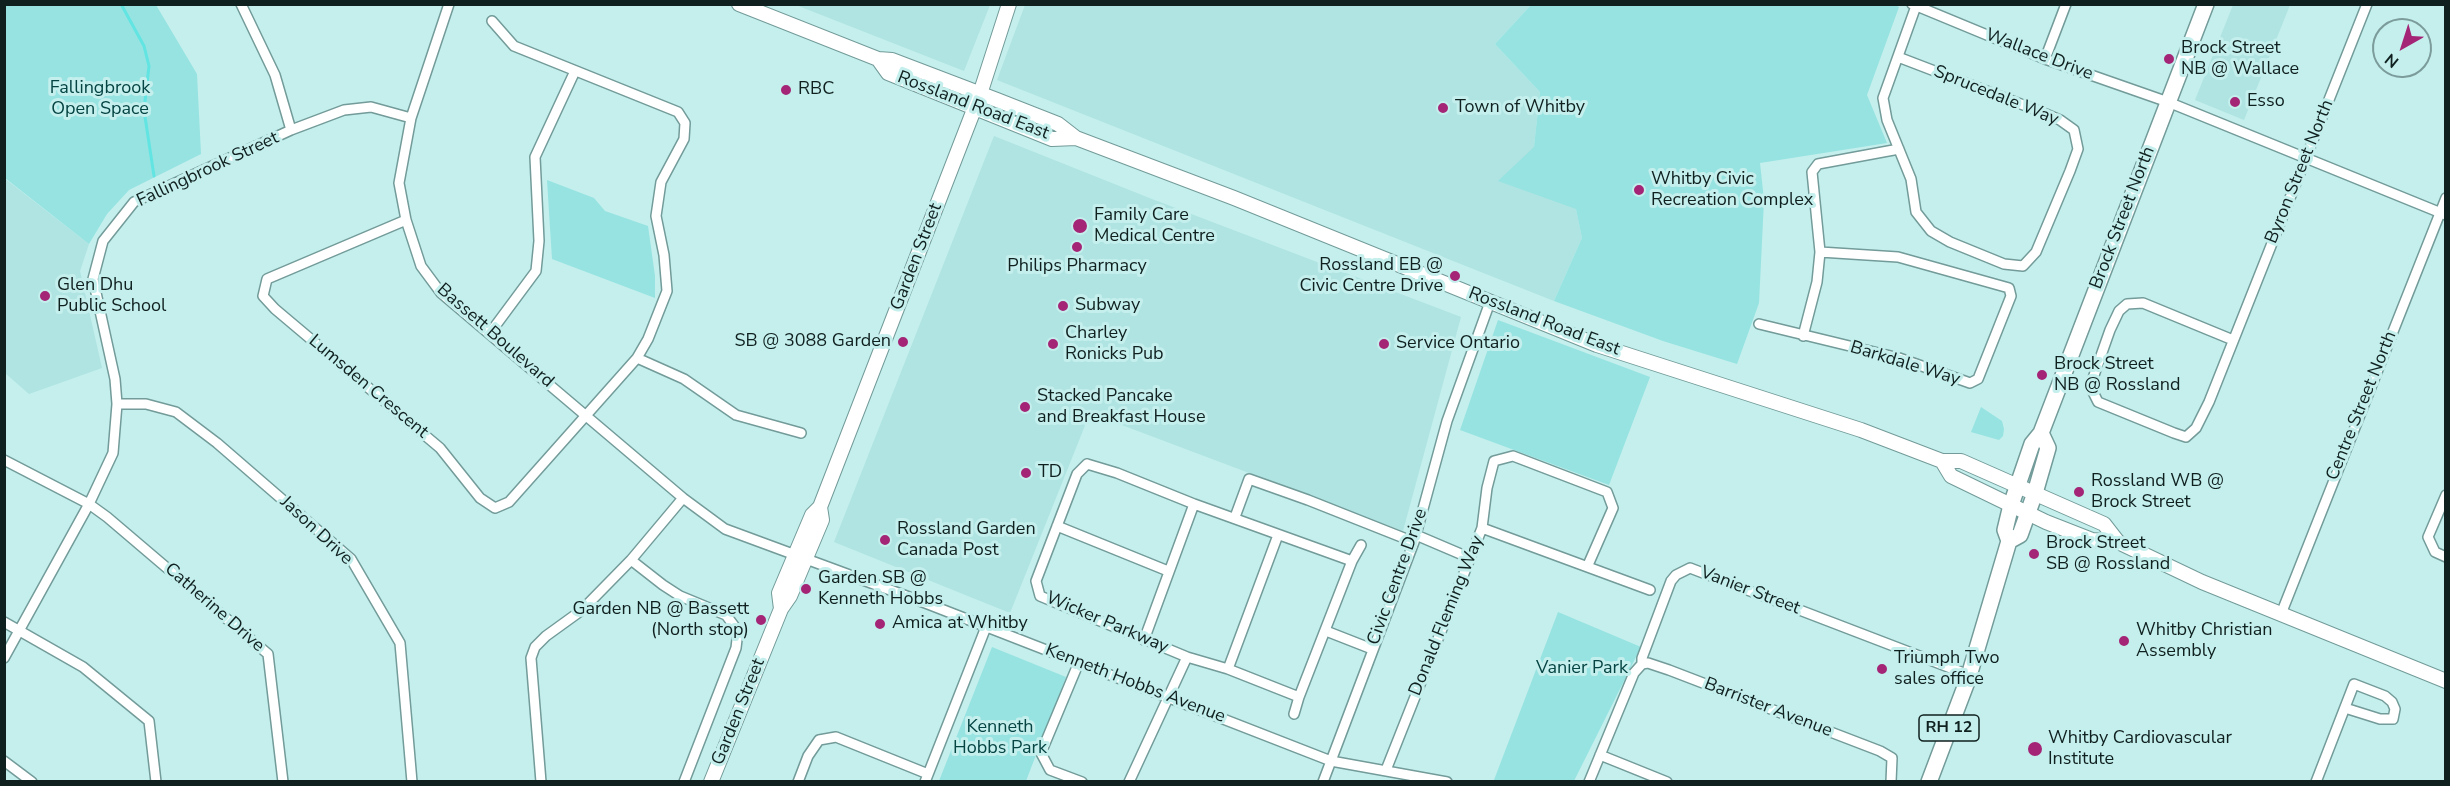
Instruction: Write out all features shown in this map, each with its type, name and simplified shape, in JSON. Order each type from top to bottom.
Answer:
[{"type":"main road","name":"Rossland Road East","points":[[739,4],[878,59],[892,60],[978,100],[1058,124],[1076,138],[1234,198],[1597,345],[1861,430],[1942,461],[1961,461],[2104,524],[2118,542]]},
{"type":"main road","name":"Garden Street","points":[[711,782],[781,609],[779,593],[801,556],[812,515],[820,507],[978,100],[1010,4]]},
{"type":"main road","name":"Brock Street North","points":[[1929,782],[1969,675],[2009,541],[2005,530],[2011,506],[2032,444],[2041,433],[2206,4]]},
{"type":"main road","name":"Brock Street North","points":[[2009,541],[2020,535],[2035,493],[2048,448],[2041,433]]},
{"type":"main road","points":[[1942,461],[1951,476],[2027,513],[2092,540],[2118,542],[2202,582],[2445,681]]},
{"type":"street","points":[[241,4],[274,75],[291,130]]},
{"type":"street","name":"Bassett Boulevard","points":[[449,4],[411,118],[399,183],[406,220],[421,266],[441,293],[683,498],[725,528],[801,556]]},
{"type":"street","points":[[2045,59],[2066,4]]},
{"type":"street","name":"Byron Street North","points":[[2233,340],[2143,303],[2127,304],[2119,311],[2107,339],[2092,381],[2093,392],[2098,402],[2186,437],[2196,428],[2233,340],[2367,4]]},
{"type":"street","points":[[1803,336],[1816,282],[1820,252],[1812,172],[1818,164],[1899,149],[1887,120],[1883,98],[1914,5]]},
{"type":"street","name":"Wallace Drive","points":[[1914,5],[2045,59],[2168,102],[2442,214]]},
{"type":"street","points":[[492,21],[514,46],[678,112],[685,123],[684,139],[662,182],[656,216],[664,255],[667,291],[648,339],[637,358],[587,415]]},
{"type":"street","name":"Sprucedale Way","points":[[1898,57],[2060,120],[2074,130],[2078,149],[2036,252],[2023,266],[2004,264],[1950,242],[1931,231],[1916,212],[1911,179],[1899,149]]},
{"type":"street","points":[[490,333],[536,271],[539,242],[535,157],[575,71]]},
{"type":"street","name":"Fallingbrook Street","points":[[4,658],[89,504],[113,453],[117,404],[115,379],[93,279],[103,242],[134,202],[291,130],[344,110],[371,107],[411,118]]},
{"type":"street","name":"Centre Street North","points":[[2281,614],[2442,214],[2445,198]]},
{"type":"street","name":"Lumsden Crescent","points":[[406,220],[267,279],[263,296],[275,309],[440,448],[480,498],[495,508],[509,502],[587,415]]},
{"type":"street","name":"Barkdale Way","points":[[1759,324],[1899,358],[1970,383],[1978,379],[2011,296],[2009,288],[1898,257],[1820,252]]},
{"type":"street","name":"Civic Centre Drive","points":[[1323,782],[1415,539],[1447,421],[1491,302]]},
{"type":"street","points":[[637,358],[684,379],[736,415],[801,433]]},
{"type":"street","name":"Jason Drive","points":[[117,404],[146,404],[176,412],[217,443],[351,559],[400,642],[411,782]]},
{"type":"street","points":[[1482,528],[1486,488],[1494,461],[1513,456],[1607,492],[1613,508],[1588,565]]},
{"type":"street","name":"Catherine Drive","points":[[4,460],[89,504],[107,517],[268,654],[283,782]]},
{"type":"street","name":"Wicker Parkway","points":[[1299,698],[1228,669],[1187,657],[1040,596],[1036,581],[1077,474],[1087,464],[1106,469],[1194,504],[1352,561]]},
{"type":"street","points":[[1235,518],[1249,479],[1470,558]]},
{"type":"street","points":[[2445,495],[2428,537],[2435,552],[2445,557]]},
{"type":"street","points":[[542,782],[531,658],[536,647],[546,636],[582,610],[631,560],[683,498]]},
{"type":"street","points":[[1144,640],[1194,504]]},
{"type":"street","points":[[1057,526],[1168,571]]},
{"type":"street","name":"Donald Fleming Way","points":[[1386,770],[1482,528],[1588,565],[1650,590]]},
{"type":"street","points":[[1228,669],[1278,535]]},
{"type":"street","points":[[1294,714],[1352,561],[1361,545]]},
{"type":"street","name":"Kenneth Hobbs Avenue","points":[[801,556],[1331,761],[1447,782]]},
{"type":"street","points":[[631,560],[680,596],[726,615],[738,631],[736,648],[684,782]]},
{"type":"street","name":"Vanier Street","points":[[1589,782],[1635,673],[1642,664],[1642,658],[1671,582],[1676,575],[1690,568],[1969,675]]},
{"type":"street","points":[[4,622],[83,667],[149,721],[156,782]]},
{"type":"street","points":[[798,782],[808,756],[819,740],[836,737],[926,778],[986,627]]},
{"type":"street","points":[[1326,631],[1372,649]]},
{"type":"street","name":"Wicker Parkway","points":[[1129,782],[1187,657]]},
{"type":"street","points":[[1079,662],[1041,753],[1050,770],[1082,782]]},
{"type":"street","name":"Barrister Avenue","points":[[1642,664],[1648,663],[1692,679],[1880,751],[1892,759],[1891,782]]},
{"type":"street","points":[[2316,782],[2354,684],[2385,696],[2392,702],[2395,709],[2393,719],[2380,719],[2345,708]]},
{"type":"street","points":[[1600,755],[1667,782]]},
{"type":"street","points":[[4,761],[32,782]]},
{"type":"shaded area","points":[[990,4],[964,71],[796,5]]},
{"type":"shaded area","points":[[1025,5],[1531,5],[1495,44],[1540,92],[1534,147],[1576,209],[1582,238],[1554,301],[997,80]]},
{"type":"shaded area","points":[[2233,5],[2290,5],[2244,120],[2195,100]]},
{"type":"shaded area","points":[[994,136],[1461,317],[1403,531],[1090,413],[1010,613],[834,542]]},
{"type":"shaded area","name":"Glen Dhu Public School","points":[[4,178],[89,244],[80,271],[102,368],[29,394],[5,373]]},
{"type":"green space","points":[[1893,4],[1899,7],[1867,95],[1887,143],[1760,163],[1764,200],[1759,303],[1737,364],[1663,341],[1554,301],[1582,238],[1576,209],[1498,181],[1534,147],[1540,92],[1495,44],[1531,5]]},
{"type":"green space","name":"Fallingbrook Open Space","points":[[4,5],[156,5],[197,74],[201,154],[129,190],[107,214],[89,244],[5,178]]},
{"type":"green space","points":[[547,180],[594,198],[605,211],[648,226],[655,276],[655,298],[552,259]]},
{"type":"green space","points":[[1498,320],[1650,377],[1609,485],[1460,430]]},
{"type":"green space","points":[[1981,407],[2002,421],[2003,436],[1999,440],[1971,432]]},
{"type":"green space","name":"Vanier Park","points":[[1558,612],[1641,647],[1574,781],[1494,780]]},
{"type":"green space","name":"Kenneth Hobbs Park","points":[[992,647],[1066,677],[1026,781],[939,781]]},
{"type":"waterway","points":[[121,4],[144,46],[149,66],[144,110],[154,176]]},
{"type":"place","name":"Brock Street NB @ Wallace","points":[[2169,59]]},
{"type":"place","name":"RBC","points":[[786,90]]},
{"type":"place","name":"Esso","points":[[2235,102]]},
{"type":"place","name":"Town of Whitby","points":[[1443,108]]},
{"type":"place","name":"Whitby Civic Recreation Complex","points":[[1639,190]]},
{"type":"place","name":"Family Care Medical Centre","points":[[1080,226]]},
{"type":"place","name":"Philips Pharmacy","points":[[1077,247]]},
{"type":"place","name":"Rossland EB @ Civic Centre Drive","points":[[1455,276]]},
{"type":"place","name":"Glen Dhu Public School","points":[[45,296]]},
{"type":"place","name":"Subway","points":[[1063,306]]},
{"type":"place","name":"SB @ 3088 Garden","points":[[903,342]]},
{"type":"place","name":"Charley Ronicks Pub","points":[[1053,344]]},
{"type":"place","name":"Service Ontario","points":[[1384,344]]},
{"type":"place","name":"Brock Street NB @ Rossland","points":[[2042,375]]},
{"type":"place","name":"Stacked Pancake and Breakfast House","points":[[1025,407]]},
{"type":"place","name":"TD","points":[[1026,473]]},
{"type":"place","name":"Rossland WB @ Brock Street","points":[[2079,492]]},
{"type":"place","name":"Rossland Garden Canada Post","points":[[885,540]]},
{"type":"place","name":"Brock Street SB @ Rossland","points":[[2034,554]]},
{"type":"place","name":"Garden SB @ Kenneth Hobbs","points":[[806,589]]},
{"type":"place","name":"Garden NB @ Bassett (North stop)","points":[[761,620]]},
{"type":"place","name":"Amica at Whitby","points":[[880,624]]},
{"type":"place","name":"Whitby Christian Assembly","points":[[2124,641]]},
{"type":"place","name":"Triumph Two sales office","points":[[1882,669]]},
{"type":"place","name":"Whitby Cardiovascular Institute","points":[[2035,749]]}]
